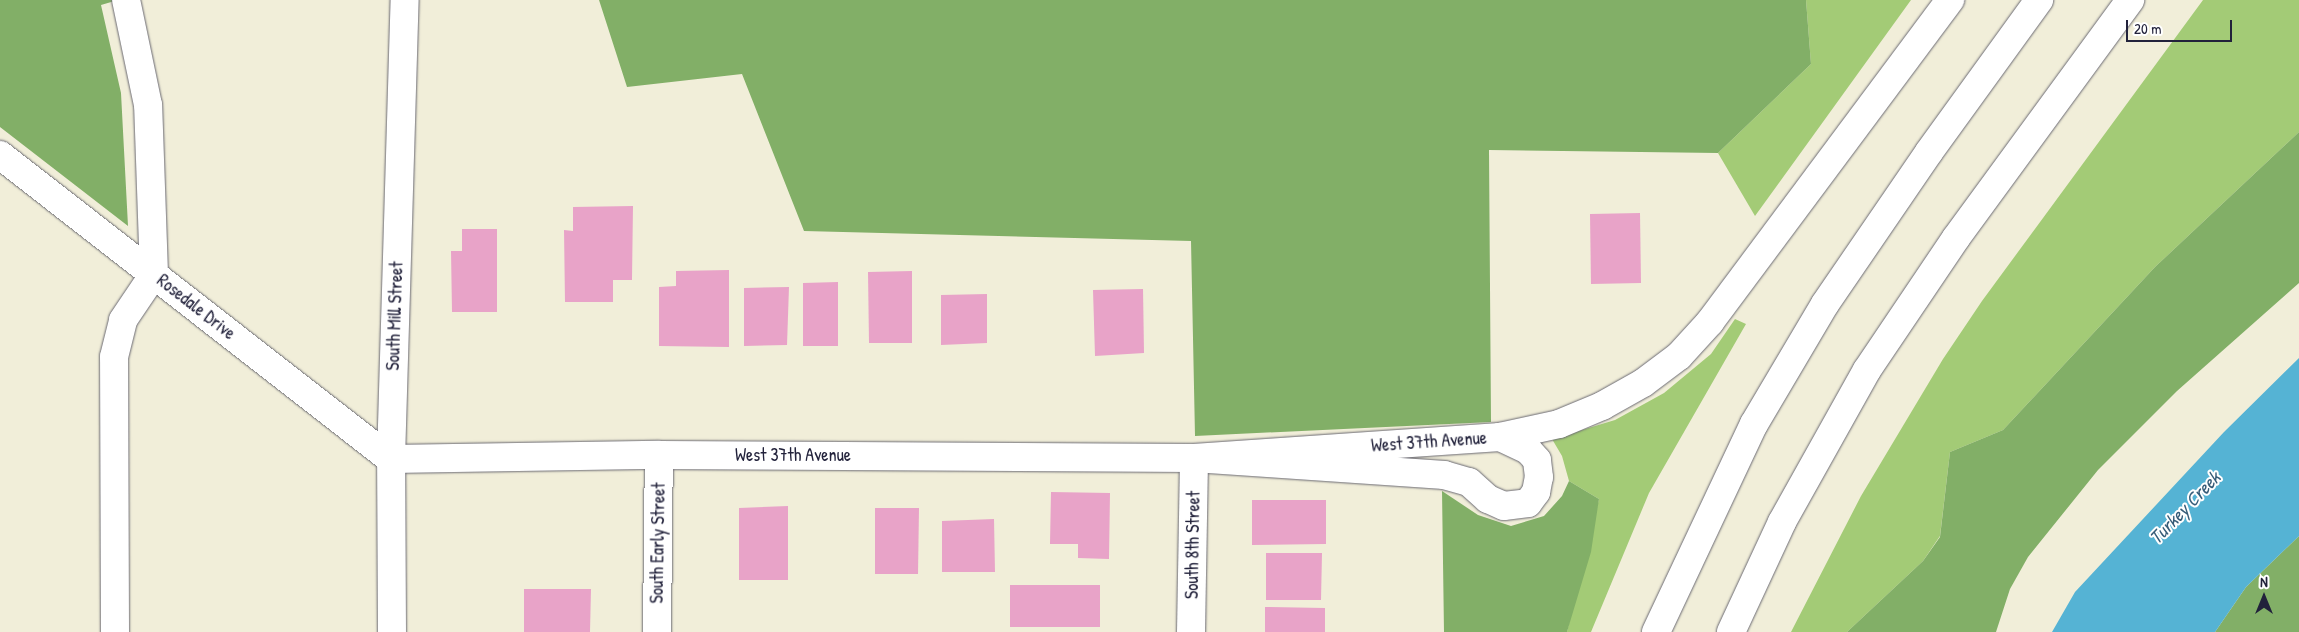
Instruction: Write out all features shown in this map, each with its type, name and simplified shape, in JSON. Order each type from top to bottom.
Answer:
[{"type":"main road","points":[[115,632],[114,358],[124,320],[154,274],[148,105],[126,0]]},
{"type":"main road","name":"South Mill Street","points":[[392,632],[391,459],[405,0]]},
{"type":"main road","points":[[1500,437],[1558,424],[1602,406],[1644,383],[1679,356],[1710,322],[1950,0]]},
{"type":"main road","points":[[1656,632],[1754,424],[1825,304],[1928,152],[2039,0]]},
{"type":"main road","points":[[1731,632],[1782,522],[1867,370],[1956,238],[2130,0]]},
{"type":"main road","name":"Rosedale Drive","points":[[0,155],[391,459]]},
{"type":"main road","name":"West 37th Avenue","points":[[391,459],[659,455],[1194,458],[1444,475],[1470,482],[1488,499],[1504,506],[1528,503],[1536,492],[1537,460],[1528,450],[1500,437],[1194,458]]},
{"type":"main road","name":"South Early Street","points":[[656,632],[659,455]]},
{"type":"main road","name":"South 8th Street","points":[[1192,632],[1194,458]]},
{"type":"green space","points":[[0,0],[118,0],[101,5],[121,93],[128,226],[0,127]]},
{"type":"green space","points":[[599,0],[1806,0],[1811,64],[1718,153],[1489,150],[1491,422],[1195,436],[1191,241],[804,231],[742,74],[627,87]]},
{"type":"green space","points":[[1806,0],[1911,0],[1755,216],[1718,153],[1811,64]]},
{"type":"green space","points":[[2203,0],[2299,0],[2299,132],[2155,267],[2003,430],[1950,452],[1940,536],[1923,561],[1847,632],[1791,632],[1861,496],[1943,359],[1982,301]]},
{"type":"green space","points":[[2299,132],[2299,283],[2177,391],[2098,470],[2028,557],[2010,589],[1996,632],[1847,632],[1923,561],[1940,537],[1950,452],[2003,430],[2155,267]]},
{"type":"green space","points":[[1735,319],[1746,324],[1649,493],[1591,632],[1567,632],[1599,499],[1569,481],[1562,456],[1552,439],[1615,420],[1664,393],[1711,354]]},
{"type":"green space","points":[[1569,481],[1599,499],[1591,552],[1567,632],[1444,632],[1442,491],[1478,515],[1511,526],[1544,516],[1562,496]]},
{"type":"green space","points":[[2299,536],[2299,632],[2215,632],[2246,587]]},
{"type":"water","name":"Turkey Creek","points":[[2299,358],[2299,536],[2246,587],[2215,632],[2052,632],[2075,592],[2224,432]]},
{"type":"building","points":[[633,206],[632,280],[613,280],[613,302],[565,302],[564,230],[573,231],[573,207]]},
{"type":"building","points":[[1640,213],[1641,283],[1591,284],[1590,214]]},
{"type":"building","points":[[462,229],[497,229],[497,312],[452,312],[451,251],[462,251]]},
{"type":"building","points":[[729,270],[729,347],[659,346],[659,287],[676,286],[676,271]]},
{"type":"building","points":[[912,271],[912,343],[869,343],[868,272]]},
{"type":"building","points":[[838,282],[838,346],[803,346],[803,283]]},
{"type":"building","points":[[789,287],[787,345],[744,346],[744,288]]},
{"type":"building","points":[[1143,289],[1144,353],[1095,356],[1093,290]]},
{"type":"building","points":[[987,294],[987,343],[941,345],[941,295]]},
{"type":"building","points":[[1051,492],[1110,493],[1109,559],[1078,558],[1078,544],[1050,544]]},
{"type":"building","points":[[1252,500],[1326,500],[1326,544],[1252,545]]},
{"type":"building","points":[[788,506],[788,580],[739,580],[739,508]]},
{"type":"building","points":[[875,508],[919,508],[918,574],[875,574]]},
{"type":"building","points":[[994,519],[995,572],[942,572],[942,521]]},
{"type":"building","points":[[1266,553],[1322,553],[1321,600],[1266,600]]},
{"type":"building","points":[[1010,585],[1100,585],[1100,627],[1010,627]]},
{"type":"building","points":[[524,589],[591,589],[590,632],[524,632]]},
{"type":"building","points":[[1265,607],[1325,608],[1325,632],[1265,632]]}]
